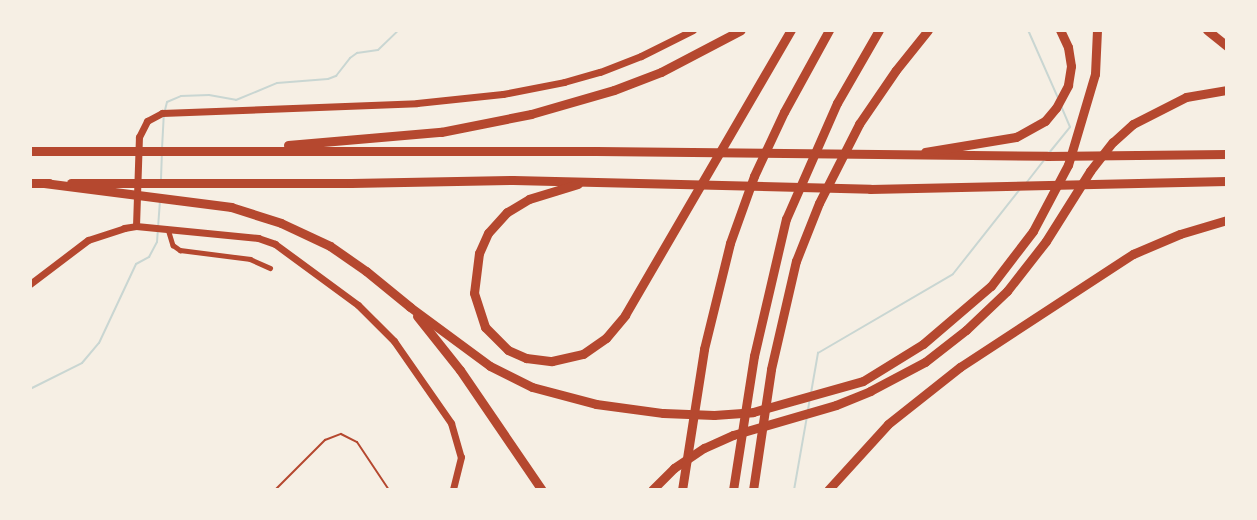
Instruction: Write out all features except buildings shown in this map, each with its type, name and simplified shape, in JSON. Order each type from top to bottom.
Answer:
[{"type":"highway","points":[[188,151],[378,139],[441,132],[508,120],[614,90],[662,72],[741,30]]},
{"type":"highway","points":[[586,182],[529,199],[507,212],[488,233],[479,253],[474,293],[485,327],[508,350],[526,358],[552,361],[583,354],[606,338],[625,315],[791,30]]},
{"type":"highway","points":[[682,490],[704,349],[729,243],[754,176],[784,112],[829,30]]},
{"type":"highway","points":[[733,490],[754,356],[786,219],[837,103],[879,30]]},
{"type":"highway","points":[[753,490],[771,369],[796,261],[819,203],[859,124],[896,70],[928,30]]},
{"type":"highway","points":[[904,156],[1016,137],[1045,121],[1056,108],[1068,85],[1071,66],[1068,47],[1060,30]]},
{"type":"highway","points":[[44,183],[115,194],[231,207],[290,227],[348,258],[490,366],[532,387],[596,404],[663,414],[714,415],[753,412],[862,381],[923,344],[991,286],[1033,231],[1068,165],[1095,74],[1097,30]]},
{"type":"highway","points":[[1207,30],[1227,46]]},
{"type":"highway","points":[[652,490],[674,468],[704,448],[733,435],[798,417],[870,391],[925,362],[966,330],[1007,291],[1046,241],[1090,171],[1132,124],[1186,97],[1227,90]]},
{"type":"highway","points":[[30,151],[683,152],[892,156],[1227,154]]},
{"type":"highway","points":[[30,183],[586,182],[870,189],[1028,184],[1227,182]]},
{"type":"highway","points":[[828,490],[888,424],[960,367],[1132,254],[1180,234],[1227,220]]},
{"type":"highway","points":[[410,307],[460,370],[542,490]]},
{"type":"main road","points":[[136,226],[139,137],[147,121],[162,113],[417,103],[503,94],[600,72],[641,56],[693,30]]},
{"type":"main road","points":[[30,284],[88,240],[105,232],[136,226],[266,240],[284,249],[372,317],[394,341],[451,423],[461,457],[453,490]]},
{"type":"street","points":[[168,229],[173,245],[180,250],[250,259],[270,268]]},
{"type":"lane","points":[[275,490],[325,440],[341,434],[357,442],[389,490]]},
{"type":"waterway","points":[[165,110],[167,102],[181,96],[209,95],[236,100],[277,83],[328,79],[336,76],[357,53],[378,50],[399,30]]},
{"type":"waterway","points":[[1028,30],[1058,98]]},
{"type":"waterway","points":[[1049,153],[1070,127],[1061,106]]},
{"type":"waterway","points":[[162,149],[164,116]]},
{"type":"waterway","points":[[161,179],[162,155]]},
{"type":"waterway","points":[[1027,182],[1044,160]]},
{"type":"waterway","points":[[811,393],[818,353],[953,274],[1021,188]]},
{"type":"waterway","points":[[30,389],[82,363],[99,343],[136,264],[149,257],[157,242],[160,200]]},
{"type":"waterway","points":[[808,410],[810,398]]},
{"type":"waterway","points":[[794,490],[807,416]]}]
